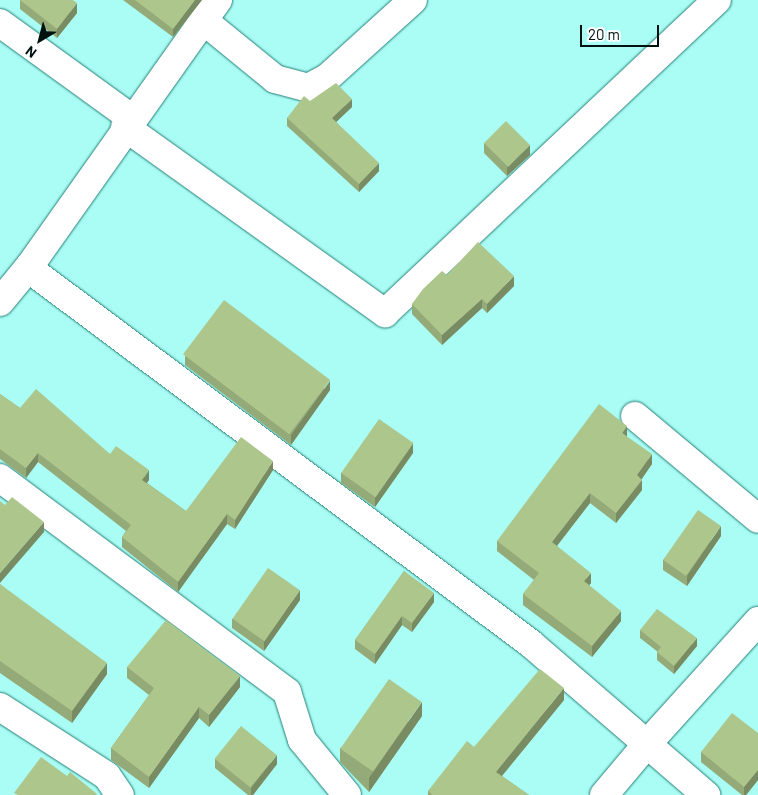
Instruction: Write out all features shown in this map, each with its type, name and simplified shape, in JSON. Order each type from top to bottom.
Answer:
[{"type":"street","points":[[0,302],[28,268],[128,122],[211,11],[275,78],[308,88],[327,78],[414,0]]},
{"type":"street","points":[[0,23],[128,122],[385,313],[717,0]]},
{"type":"street","points":[[28,268],[530,643],[706,795]]},
{"type":"street","points":[[635,416],[758,519]]},
{"type":"street","points":[[0,478],[287,692],[302,740],[347,795]]},
{"type":"street","points":[[604,795],[646,744],[758,621]]},
{"type":"street","points":[[0,707],[107,776],[120,795]]},
{"type":"building","points":[[20,0],[73,0],[77,3],[57,29]]},
{"type":"building","points":[[135,0],[195,0],[173,29]]},
{"type":"building","points":[[336,83],[352,99],[332,118],[379,163],[359,184],[287,118],[304,96],[310,101]]},
{"type":"building","points":[[506,121],[530,145],[508,167],[484,143]]},
{"type":"building","points":[[478,242],[514,276],[487,304],[482,299],[442,335],[412,304],[423,289],[442,271],[447,275]]},
{"type":"building","points":[[224,300],[330,380],[289,434],[183,354]]},
{"type":"building","points":[[36,389],[110,454],[116,446],[149,470],[142,480],[186,511],[241,437],[273,461],[235,520],[227,514],[178,582],[122,537],[131,525],[38,453],[26,468],[0,449],[0,394],[20,408]]},
{"type":"building","points":[[599,404],[627,426],[622,433],[652,454],[637,475],[642,480],[616,513],[590,493],[552,542],[591,573],[584,581],[621,611],[592,646],[523,594],[539,573],[497,541]]},
{"type":"building","points":[[379,419],[413,443],[376,497],[341,473]]},
{"type":"building","points":[[12,497],[44,522],[0,573],[0,501],[5,505]]},
{"type":"building","points":[[698,510],[721,526],[686,576],[663,560]]},
{"type":"building","points":[[268,568],[300,590],[264,641],[232,619]]},
{"type":"building","points":[[404,571],[434,593],[412,623],[402,616],[375,654],[355,640]]},
{"type":"building","points":[[0,584],[107,663],[72,711],[0,661]]},
{"type":"building","points":[[657,609],[697,638],[674,666],[657,652],[661,647],[640,630]]},
{"type":"building","points":[[166,620],[240,676],[209,715],[199,707],[149,777],[111,748],[154,688],[127,667]]},
{"type":"building","points":[[540,669],[564,688],[496,772],[529,795],[431,795],[428,791],[467,741],[474,747]]},
{"type":"building","points":[[389,679],[422,702],[373,772],[340,749]]},
{"type":"building","points":[[732,713],[758,733],[758,770],[744,787],[701,752]]},
{"type":"building","points":[[241,726],[277,755],[250,788],[215,759]]},
{"type":"building","points":[[41,757],[67,776],[70,772],[97,794],[18,795],[14,793]]}]
